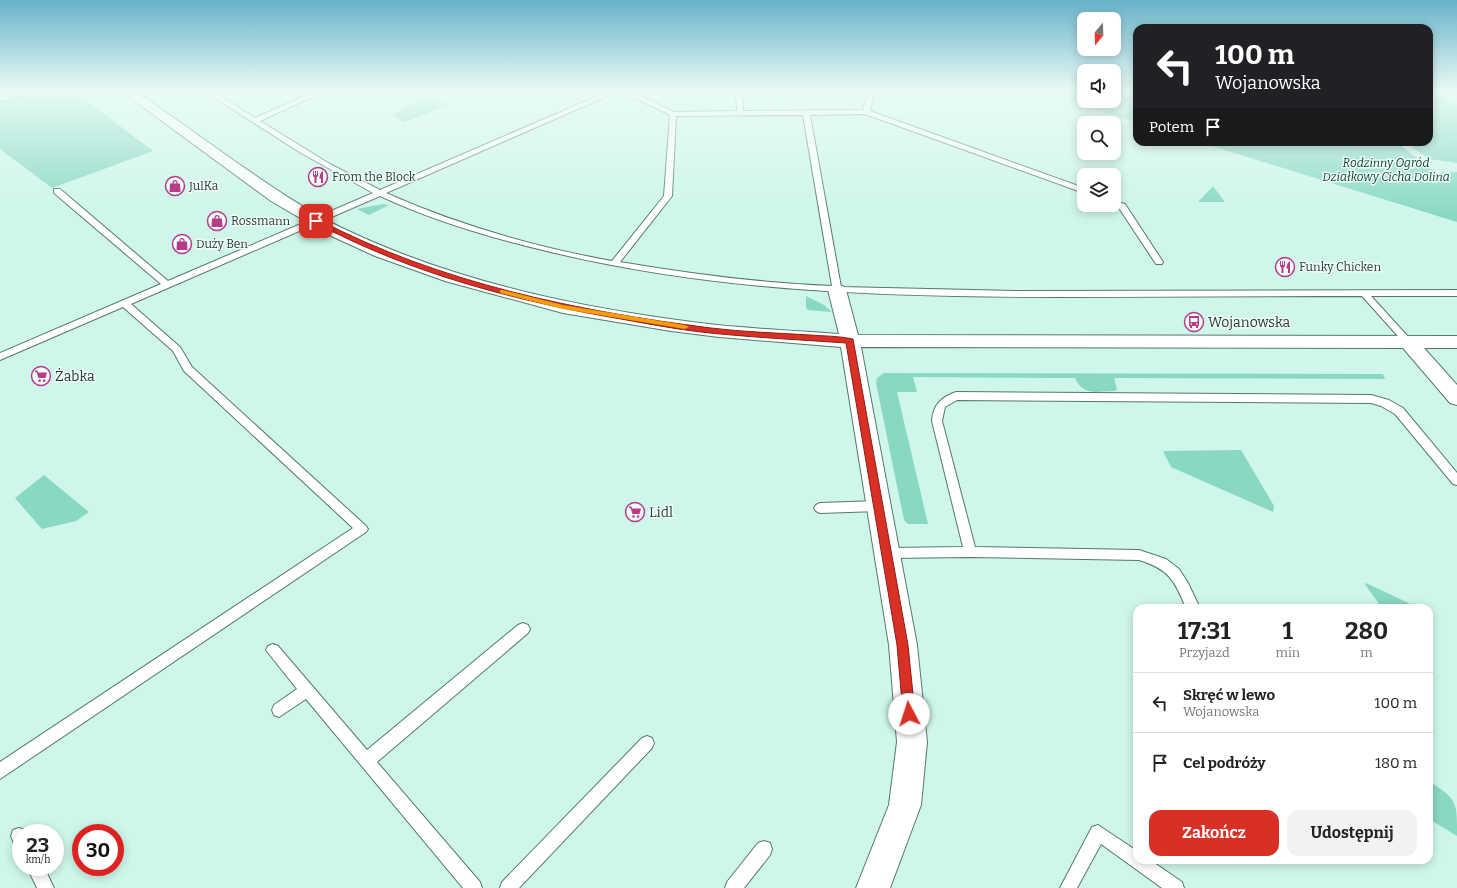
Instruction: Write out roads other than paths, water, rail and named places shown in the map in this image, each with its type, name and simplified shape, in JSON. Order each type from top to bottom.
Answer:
[{"type":"street","points":[[184,132],[277,198],[316,221],[344,236],[424,268],[483,287],[563,307],[671,325],[719,331],[850,341],[1457,342]]},
{"type":"street","points":[[837,290],[850,341],[903,645],[912,742],[905,804],[876,887]]},
{"type":"street","points":[[1408,342],[1457,398]]},
{"type":"lane","points":[[274,132],[358,183],[446,220],[563,253],[614,264],[678,275],[739,282],[837,290],[1011,294],[1457,293]]},
{"type":"lane","points":[[0,357],[521,132]]},
{"type":"lane","points":[[614,264],[668,196],[672,132]]},
{"type":"lane","points":[[810,132],[837,290]]},
{"type":"lane","points":[[924,132],[1077,188]]},
{"type":"lane","points":[[57,191],[168,285]]},
{"type":"lane","points":[[1121,206],[1158,262]]},
{"type":"lane","points":[[1364,293],[1408,342]]},
{"type":"lane","points":[[0,772],[362,529],[188,369],[177,349],[124,303]]},
{"type":"lane","points":[[970,552],[937,421],[937,412],[942,404],[947,399],[956,396],[1371,400],[1385,403],[1399,411],[1457,481]]},
{"type":"lane","points":[[820,508],[878,506]]},
{"type":"lane","points":[[887,553],[970,552],[1139,555],[1154,559],[1168,566],[1177,574],[1191,604]]},
{"type":"lane","points":[[366,761],[523,629]]},
{"type":"lane","points":[[273,650],[474,888]]},
{"type":"lane","points":[[279,710],[307,690]]},
{"type":"lane","points":[[508,888],[647,743]]},
{"type":"lane","points":[[1068,888],[1098,833],[1133,858]]},
{"type":"lane","points":[[733,888],[764,849]]},
{"type":"lane","points":[[1142,864],[1176,888]]},
{"type":"lane","points":[[40,876],[46,888]]},
{"type":"place","name":"From the Block","points":[[318,177]]},
{"type":"place","name":"JulKa","points":[[175,186]]},
{"type":"place","name":"Rossmann","points":[[217,221]]},
{"type":"place","name":"Duży Ben","points":[[182,244]]},
{"type":"place","name":"Funky Chicken","points":[[1285,267]]},
{"type":"place","name":"Wojanowska","points":[[1194,322]]},
{"type":"place","name":"Żabka","points":[[41,376]]},
{"type":"place","name":"Lidl","points":[[635,512]]},
{"type":"park label","name":"Rodzinny Ogród Działkowy Cicha Dolina","points":[[1386,170]]}]
